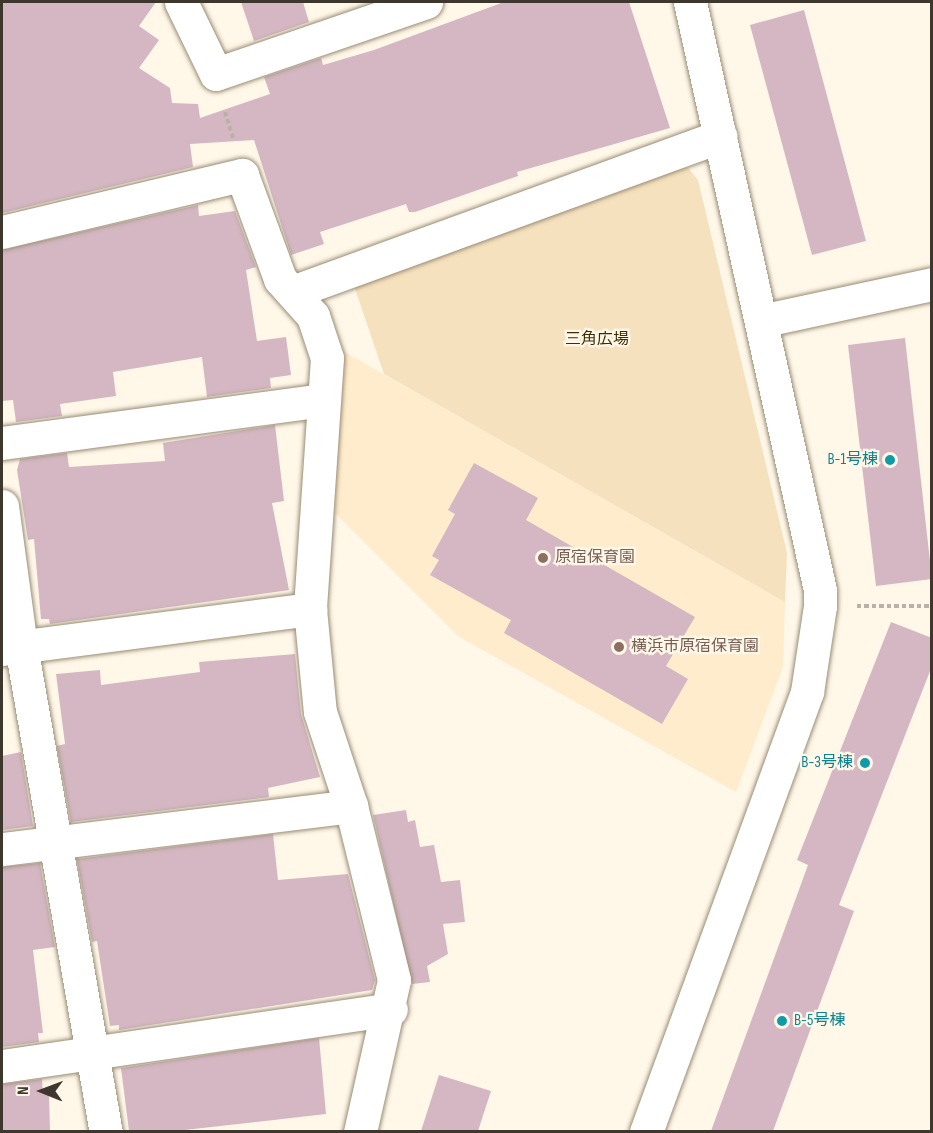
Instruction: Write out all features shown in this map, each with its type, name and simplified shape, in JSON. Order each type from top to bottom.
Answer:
[{"type":"street","points":[[181,2],[216,74],[426,2]]},
{"type":"street","points":[[646,1131],[807,692],[820,606],[761,321],[690,2]]},
{"type":"street","points":[[292,292],[720,136]]},
{"type":"street","points":[[2,232],[242,175],[280,279],[313,316],[327,358],[310,609],[320,712],[351,806],[394,981],[391,1009],[360,1131]]},
{"type":"street","points":[[761,321],[932,284]]},
{"type":"street","points":[[2,442],[323,400]]},
{"type":"street","points":[[2,506],[11,647],[55,840],[106,1131]]},
{"type":"street","points":[[11,647],[310,609]]},
{"type":"street","points":[[2,849],[55,840],[351,806]]},
{"type":"street","points":[[2,1066],[94,1055],[391,1009]]},
{"type":"path","points":[[216,74],[242,175]]},
{"type":"path","points":[[820,606],[932,606]]},
{"type":"shaded area","name":"原宿保育園","points":[[341,350],[785,602],[783,667],[736,792],[458,636],[335,513]]},
{"type":"green space","name":"三角広場","points":[[670,168],[688,168],[698,180],[787,553],[785,602],[384,374],[354,286]]},
{"type":"building","points":[[2,2],[156,2],[139,26],[159,40],[139,68],[170,88],[172,103],[198,104],[200,118],[270,94],[264,77],[321,58],[323,65],[374,50],[504,2],[629,2],[670,128],[517,172],[518,176],[415,212],[409,212],[406,204],[320,232],[324,244],[291,255],[254,140],[190,144],[193,167],[2,213]]},
{"type":"building","points":[[241,2],[303,2],[309,22],[254,41]]},
{"type":"building","points":[[804,10],[866,241],[812,255],[750,25]]},
{"type":"building","points":[[198,205],[199,216],[235,211],[256,267],[246,270],[257,341],[286,337],[291,375],[270,378],[271,388],[207,397],[202,357],[113,372],[116,396],[60,404],[62,416],[16,422],[13,400],[2,401],[2,250]]},
{"type":"building","name":"B-1号棟","points":[[905,338],[932,579],[876,586],[848,345]]},
{"type":"building","points":[[275,425],[284,501],[272,503],[289,590],[50,624],[49,619],[41,619],[34,539],[28,540],[17,470],[20,459],[67,453],[69,467],[165,461],[163,443]]},
{"type":"building","points":[[474,463],[538,498],[526,520],[695,617],[666,666],[688,679],[662,724],[504,633],[511,620],[430,575],[439,560],[432,556],[455,514],[448,510]]},
{"type":"building","points":[[891,622],[932,638],[932,666],[839,905],[854,911],[773,1131],[711,1131],[808,865],[797,860]]},
{"type":"building","points":[[295,654],[301,714],[320,777],[268,788],[269,797],[71,822],[57,746],[65,744],[56,674],[100,670],[101,685],[200,672],[199,662]]},
{"type":"building","points":[[21,752],[33,826],[2,830],[2,756]]},
{"type":"building","points":[[406,810],[408,822],[415,820],[420,847],[434,845],[441,882],[460,880],[465,922],[443,924],[448,954],[427,966],[430,982],[412,984],[373,815]]},
{"type":"building","points":[[273,834],[278,880],[348,874],[375,980],[372,990],[119,1030],[119,1025],[110,1026],[97,941],[92,942],[77,859]]},
{"type":"building","points":[[40,863],[55,947],[33,950],[43,1033],[38,1033],[39,1042],[2,1047],[2,867]]},
{"type":"building","points":[[319,1038],[326,1114],[176,1131],[129,1131],[121,1068]]},
{"type":"building","points":[[439,1075],[491,1091],[478,1131],[421,1131]]},
{"type":"building","points":[[42,1079],[43,1094],[49,1094],[50,1131],[2,1131],[2,1084]]},
{"type":"place","name":"B-1号棟","points":[[890,460]]},
{"type":"place","name":"原宿保育園","points":[[543,558]]},
{"type":"place","name":"横浜市原宿保育園","points":[[619,647]]},
{"type":"place","name":"B-3号棟","points":[[865,763]]},
{"type":"place","name":"B-5号棟","points":[[782,1021]]}]
